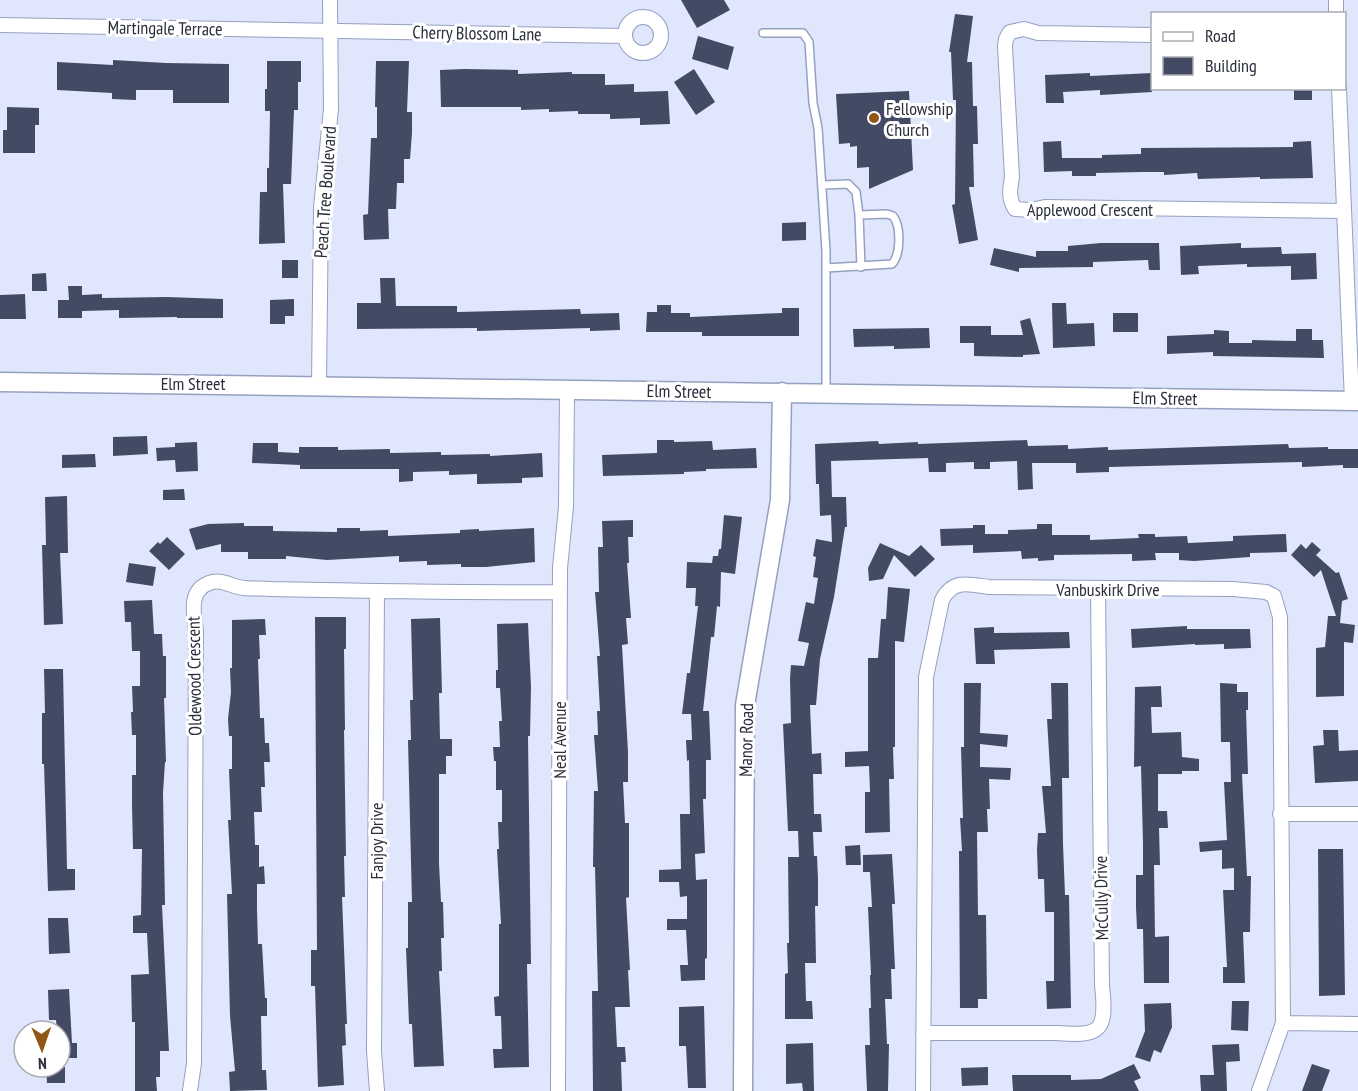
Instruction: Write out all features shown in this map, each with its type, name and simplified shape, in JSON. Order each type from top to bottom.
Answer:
[{"type":"main road","name":"Elm Street","points":[[0,382],[319,384],[567,390],[1355,401]]},
{"type":"main road","name":"Manor Road","points":[[743,1091],[745,705],[780,500],[782,392]]},
{"type":"street","name":"Peach Tree Boulevard","points":[[319,384],[321,208],[331,109],[330,0]]},
{"type":"street","name":"Martingale Terrace","points":[[0,24],[330,31]]},
{"type":"street","name":"Applewood Crescent","points":[[1151,35],[1038,33],[1024,29],[1010,32],[1005,46],[1012,177],[1009,193],[1010,201],[1015,209],[1022,211],[1045,207],[1344,211]]},
{"type":"street","name":"Cherry Blossom Lane","points":[[330,31],[624,36]]},
{"type":"street","points":[[1339,90],[1355,401]]},
{"type":"street","name":"Neal Avenue","points":[[558,1091],[559,592],[566,507],[567,390]]},
{"type":"street","name":"Oldewood Crescent","points":[[190,1091],[194,1064],[196,631],[193,607],[200,589],[208,583],[217,581],[242,588],[377,592],[559,592]]},
{"type":"street","name":"Vanbuskirk Drive","points":[[923,1091],[926,677],[942,600],[952,587],[961,584],[989,587],[1233,589],[1266,592],[1274,596],[1280,617],[1283,1023],[1259,1091]]},
{"type":"street","name":"McCully Drive","points":[[923,1033],[1078,1035],[1098,1030],[1104,1019],[1098,589]]},
{"type":"street","name":"Fanjoy Drive","points":[[377,592],[374,1051],[377,1091]]},
{"type":"street","points":[[1280,814],[1358,814]]},
{"type":"street","points":[[1283,1023],[1358,1024]]},
{"type":"lane","points":[[763,33],[803,33],[808,39],[822,185],[826,268],[826,393]]},
{"type":"lane","points":[[822,185],[848,184],[853,188],[859,215],[861,267]]},
{"type":"lane","points":[[826,268],[886,265],[895,261],[898,256],[898,223],[893,216],[887,214],[859,215]]},
{"type":"building","points":[[681,0],[724,0],[730,10],[697,28]]},
{"type":"building","points":[[955,14],[973,16],[967,62],[972,62],[973,106],[977,106],[978,144],[973,144],[974,187],[969,187],[978,240],[959,244],[952,205],[955,204],[956,100],[953,100],[951,52],[949,52]]},
{"type":"building","points":[[698,36],[734,47],[728,70],[692,59]]},
{"type":"building","points":[[113,60],[229,64],[229,103],[173,103],[173,90],[136,90],[136,100],[112,99],[112,93],[57,90],[57,62],[113,65]]},
{"type":"building","points":[[267,61],[301,61],[301,82],[298,82],[298,110],[294,110],[291,184],[283,184],[285,243],[259,244],[260,192],[267,192],[267,168],[269,168],[270,111],[265,111]]},
{"type":"building","points":[[376,61],[409,61],[407,112],[412,112],[412,133],[410,159],[404,159],[404,183],[397,183],[396,209],[388,209],[389,239],[364,240],[363,215],[368,214],[371,138],[377,138]]},
{"type":"building","points":[[694,69],[715,102],[696,115],[674,82]]},
{"type":"building","points":[[440,70],[518,70],[518,74],[572,72],[572,74],[605,74],[605,85],[634,84],[634,92],[668,91],[670,124],[640,125],[640,118],[610,119],[610,114],[578,114],[578,111],[549,112],[549,109],[521,110],[521,107],[441,107]]},
{"type":"building","points":[[1090,73],[1090,76],[1151,73],[1152,92],[1100,95],[1100,90],[1063,92],[1064,103],[1046,103],[1045,75]]},
{"type":"building","points":[[1294,90],[1312,90],[1312,100],[1294,100]]},
{"type":"building","name":"Fellowship Church","points":[[909,91],[913,170],[869,189],[869,167],[857,168],[857,146],[850,147],[850,143],[839,144],[836,94]]},
{"type":"building","points":[[7,107],[39,108],[39,125],[35,125],[35,153],[3,153],[3,130],[7,130]]},
{"type":"building","points":[[1061,141],[1062,158],[1102,158],[1102,155],[1141,154],[1141,148],[1293,147],[1293,142],[1311,141],[1313,178],[1198,179],[1197,173],[1164,175],[1164,172],[1096,173],[1096,176],[1072,176],[1072,171],[1044,172],[1043,142]]},
{"type":"building","points":[[806,222],[806,240],[782,241],[782,223]]},
{"type":"building","points":[[1101,243],[1159,243],[1160,270],[1149,270],[1148,260],[1093,262],[1093,267],[1019,268],[1019,272],[990,265],[994,248],[1036,257],[1036,251],[1068,251],[1068,246]]},
{"type":"building","points":[[1241,243],[1241,248],[1281,247],[1282,254],[1316,253],[1317,279],[1291,280],[1291,266],[1247,267],[1247,264],[1198,266],[1199,274],[1181,275],[1180,246]]},
{"type":"building","points":[[282,260],[298,260],[298,278],[282,278]]},
{"type":"building","points":[[46,273],[47,291],[32,291],[32,274]]},
{"type":"building","points":[[380,278],[395,278],[396,306],[457,306],[457,312],[580,309],[581,314],[619,313],[620,330],[590,331],[590,328],[477,331],[477,328],[357,329],[357,303],[381,303]]},
{"type":"building","points":[[68,286],[82,286],[82,295],[102,294],[102,298],[223,299],[223,318],[119,318],[119,310],[82,311],[82,318],[58,318],[58,300],[69,300]]},
{"type":"building","points":[[25,294],[26,319],[0,319],[0,295]]},
{"type":"building","points":[[294,299],[294,316],[285,316],[285,324],[270,324],[270,300]]},
{"type":"building","points":[[1052,303],[1066,303],[1067,324],[1094,323],[1095,346],[1053,348]]},
{"type":"building","points":[[657,305],[671,305],[671,313],[690,313],[690,317],[782,313],[782,308],[799,308],[799,336],[702,336],[702,332],[646,332],[647,312],[657,312]]},
{"type":"building","points":[[1113,313],[1138,313],[1138,332],[1113,332]]},
{"type":"building","points":[[1030,318],[1040,354],[1023,355],[1023,357],[974,356],[974,343],[960,343],[960,326],[991,326],[991,335],[1023,335],[1020,321]]},
{"type":"building","points":[[929,328],[930,348],[854,347],[853,329]]},
{"type":"building","points":[[1296,329],[1312,329],[1312,340],[1323,340],[1324,358],[1213,356],[1213,352],[1167,354],[1167,336],[1214,334],[1214,330],[1229,331],[1229,343],[1252,343],[1252,340],[1296,341]]},
{"type":"building","points":[[147,436],[148,454],[113,456],[113,437]]},
{"type":"building","points":[[657,440],[712,441],[713,450],[756,448],[757,468],[706,469],[706,471],[684,472],[684,474],[603,476],[602,455],[657,453]]},
{"type":"building","points":[[1027,440],[1028,446],[1068,445],[1068,449],[1108,447],[1108,450],[1288,444],[1289,448],[1358,449],[1358,468],[1343,468],[1343,465],[1302,467],[1302,462],[1109,467],[1109,472],[1076,473],[1076,463],[1032,463],[1033,489],[1018,490],[1017,461],[990,462],[990,469],[974,469],[974,462],[946,463],[946,472],[929,472],[928,458],[831,461],[832,497],[846,497],[847,527],[845,527],[834,597],[820,659],[816,705],[810,705],[812,754],[821,753],[822,774],[813,774],[814,814],[821,814],[822,832],[813,832],[818,879],[818,906],[815,906],[816,963],[805,963],[806,1001],[812,1001],[813,1019],[785,1019],[785,974],[788,973],[787,943],[789,943],[788,857],[799,857],[798,831],[788,831],[783,724],[791,723],[791,665],[804,666],[809,643],[798,641],[806,602],[814,604],[818,578],[813,577],[816,539],[832,542],[831,515],[820,516],[815,444],[878,441],[879,444],[918,442],[918,444]]},
{"type":"building","points":[[197,442],[198,471],[176,472],[175,460],[157,461],[156,448],[175,447],[175,443]]},
{"type":"building","points":[[253,443],[278,443],[278,452],[299,453],[299,447],[338,447],[338,450],[390,449],[390,453],[441,452],[441,455],[490,454],[490,456],[542,453],[543,477],[522,478],[522,483],[477,484],[477,474],[449,475],[449,471],[413,472],[413,481],[399,482],[399,469],[300,469],[300,465],[252,463]]},
{"type":"building","points":[[95,454],[96,467],[62,468],[62,455]]},
{"type":"building","points":[[184,489],[185,500],[163,500],[163,490]]},
{"type":"building","points":[[67,496],[68,553],[60,553],[63,624],[44,625],[42,545],[46,545],[45,497]]},
{"type":"building","points":[[724,515],[742,517],[735,574],[721,572],[720,607],[717,606],[714,637],[711,637],[703,711],[709,711],[711,760],[706,760],[706,799],[703,799],[705,853],[695,854],[696,880],[707,879],[705,980],[681,981],[680,965],[688,965],[686,930],[667,930],[667,919],[687,919],[687,896],[680,897],[679,882],[659,882],[659,870],[681,869],[680,814],[690,814],[689,760],[687,761],[686,740],[692,740],[691,714],[682,714],[687,673],[690,673],[698,606],[695,606],[696,588],[686,588],[687,562],[712,563],[713,556],[718,556],[719,549],[721,549]]},
{"type":"building","points":[[633,520],[633,537],[628,537],[629,563],[627,563],[631,618],[626,618],[628,644],[622,645],[628,752],[628,782],[623,782],[625,823],[629,823],[629,897],[626,898],[630,1007],[615,1007],[617,1047],[625,1047],[626,1062],[621,1062],[622,1091],[593,1091],[592,991],[598,991],[595,867],[593,867],[594,791],[598,791],[594,735],[598,735],[597,711],[600,711],[597,656],[600,656],[595,592],[599,592],[598,547],[603,547],[602,521]]},
{"type":"building","points":[[244,523],[244,526],[273,526],[273,531],[337,532],[337,528],[360,528],[360,531],[388,530],[388,536],[460,533],[460,530],[534,528],[535,562],[461,567],[461,564],[427,565],[427,561],[399,562],[399,556],[327,560],[286,556],[286,559],[248,559],[248,552],[221,552],[221,544],[196,550],[189,529],[208,524]]},
{"type":"building","points":[[1037,524],[1052,524],[1052,535],[1090,535],[1090,540],[1139,538],[1138,534],[1155,534],[1155,537],[1187,536],[1188,543],[1233,541],[1233,536],[1286,534],[1287,552],[1250,553],[1250,557],[1194,561],[1179,560],[1179,553],[1155,553],[1156,560],[1132,561],[1132,554],[1054,555],[1054,560],[1038,561],[1038,558],[1022,559],[1021,551],[973,553],[973,545],[941,546],[940,529],[973,528],[973,525],[985,525],[985,534],[1008,534],[1008,530],[1037,529]]},
{"type":"building","points":[[167,537],[185,554],[169,570],[149,551]]},
{"type":"building","points":[[1312,542],[1321,550],[1316,555],[1336,573],[1339,572],[1348,599],[1342,601],[1340,623],[1355,625],[1353,643],[1344,642],[1344,696],[1316,697],[1316,648],[1325,647],[1328,616],[1336,616],[1321,570],[1314,577],[1291,555],[1301,544],[1306,549]]},
{"type":"building","points":[[880,543],[909,556],[921,545],[935,559],[915,577],[894,555],[883,579],[869,581],[868,568]]},
{"type":"building","points":[[129,563],[156,567],[153,586],[126,582]]},
{"type":"building","points":[[888,587],[910,589],[904,642],[895,641],[895,747],[893,747],[894,779],[889,779],[890,832],[865,833],[865,792],[870,792],[869,766],[845,767],[845,752],[868,751],[868,658],[878,658],[881,619],[886,619]]},
{"type":"building","points":[[152,600],[154,634],[162,634],[163,656],[166,656],[166,698],[164,698],[166,762],[163,793],[165,905],[162,905],[169,1051],[160,1051],[160,1077],[156,1077],[157,1091],[135,1091],[135,1022],[132,1022],[131,975],[149,974],[147,933],[133,933],[133,916],[141,915],[142,849],[133,849],[132,775],[136,775],[136,735],[132,735],[131,712],[133,712],[132,686],[140,686],[140,651],[132,651],[131,622],[125,622],[124,601]]},
{"type":"building","points":[[315,617],[346,617],[344,730],[346,856],[344,856],[345,897],[342,897],[347,1024],[345,1024],[346,1045],[342,1046],[344,1085],[318,1087],[315,986],[311,986],[311,950],[317,950]]},
{"type":"building","points":[[440,618],[442,693],[439,693],[440,739],[452,739],[452,756],[446,756],[446,774],[439,774],[439,863],[444,938],[441,938],[442,971],[439,971],[444,1066],[414,1067],[412,1024],[409,1024],[406,948],[408,948],[408,902],[412,902],[408,740],[411,740],[410,700],[413,700],[411,619]]},
{"type":"building","points":[[265,619],[266,635],[259,635],[260,718],[264,718],[265,743],[269,743],[270,762],[264,762],[265,787],[261,787],[262,812],[254,812],[255,845],[259,845],[259,867],[264,866],[265,884],[257,884],[257,910],[258,944],[262,944],[265,998],[267,998],[267,1016],[261,1016],[262,1070],[266,1070],[267,1090],[230,1091],[229,1072],[235,1071],[230,1016],[227,894],[232,894],[228,820],[231,820],[229,769],[232,769],[232,736],[229,736],[228,719],[231,692],[230,668],[232,668],[232,620]]},
{"type":"building","points":[[528,623],[531,687],[530,736],[528,736],[531,964],[527,964],[529,1067],[494,1068],[493,1049],[502,1049],[501,1016],[495,1016],[494,997],[499,996],[499,924],[501,924],[497,849],[499,849],[498,822],[502,822],[502,790],[496,790],[496,761],[494,761],[493,747],[500,747],[499,721],[502,721],[500,688],[496,688],[497,624]]},
{"type":"building","points":[[1187,626],[1187,629],[1250,629],[1251,648],[1224,649],[1224,644],[1195,644],[1132,648],[1131,629]]},
{"type":"building","points":[[994,627],[994,633],[1069,632],[1070,648],[994,650],[995,664],[976,664],[974,628]]},
{"type":"building","points":[[44,669],[63,669],[67,869],[75,869],[75,890],[48,891],[44,764],[42,764],[42,713],[45,713]]},
{"type":"building","points":[[964,683],[981,683],[980,733],[1008,735],[1007,747],[980,744],[980,767],[1011,768],[1010,780],[989,779],[988,832],[977,832],[978,915],[986,915],[987,999],[978,999],[978,1008],[960,1008],[959,851],[962,851],[960,818],[963,818],[961,747],[964,747]]},
{"type":"building","points":[[1051,683],[1068,683],[1069,778],[1062,778],[1065,895],[1069,895],[1071,1008],[1047,1009],[1046,981],[1054,981],[1054,912],[1045,912],[1044,879],[1038,879],[1037,850],[1038,833],[1046,833],[1042,786],[1051,786],[1047,719],[1052,719]]},
{"type":"building","points":[[1220,683],[1237,684],[1237,692],[1248,692],[1248,710],[1246,710],[1248,774],[1242,774],[1247,876],[1251,876],[1250,932],[1243,932],[1245,983],[1223,983],[1223,967],[1227,967],[1223,890],[1234,890],[1234,868],[1222,869],[1222,850],[1200,852],[1199,842],[1227,840],[1224,782],[1231,782],[1230,742],[1221,742]]},
{"type":"building","points":[[1161,686],[1162,707],[1151,707],[1152,733],[1181,732],[1182,757],[1199,759],[1199,771],[1158,774],[1158,811],[1167,811],[1168,828],[1159,828],[1160,865],[1154,865],[1155,937],[1169,936],[1169,983],[1144,983],[1143,929],[1137,929],[1136,907],[1136,875],[1143,875],[1143,843],[1141,766],[1134,767],[1135,687]]},
{"type":"building","points":[[1323,730],[1338,730],[1339,751],[1358,750],[1358,781],[1315,783],[1313,746],[1324,745]]},
{"type":"building","points":[[860,845],[861,865],[846,865],[845,846]]},
{"type":"building","points":[[1318,849],[1343,849],[1345,995],[1319,996]]},
{"type":"building","points":[[892,854],[895,969],[891,969],[892,999],[885,999],[887,1044],[889,1044],[888,1091],[867,1091],[865,1045],[870,1045],[869,1008],[871,1008],[868,907],[872,907],[870,872],[863,872],[863,855]]},
{"type":"building","points":[[48,918],[68,918],[70,953],[49,954]]},
{"type":"building","points":[[69,989],[71,1019],[49,1019],[48,990]]},
{"type":"building","points":[[1232,1001],[1249,1001],[1248,1031],[1231,1030]]},
{"type":"building","points":[[1171,1003],[1172,1027],[1161,1053],[1154,1050],[1150,1062],[1135,1057],[1145,1031],[1144,1004]]},
{"type":"building","points":[[704,1006],[706,1088],[688,1088],[686,1046],[679,1046],[679,1007]]},
{"type":"building","points":[[72,1043],[77,1043],[77,1058],[72,1058]]},
{"type":"building","points":[[813,1043],[814,1091],[803,1091],[802,1083],[786,1084],[786,1044]]},
{"type":"building","points":[[1239,1044],[1240,1061],[1226,1062],[1227,1091],[1201,1091],[1200,1075],[1214,1075],[1212,1045]]},
{"type":"building","points":[[1134,1064],[1141,1078],[1134,1081],[1139,1091],[1013,1091],[1012,1075],[1071,1075],[1071,1080],[1101,1079]]},
{"type":"building","points":[[1312,1064],[1330,1070],[1322,1091],[1302,1091]]},
{"type":"building","points":[[988,1067],[988,1085],[962,1086],[961,1068]]},
{"type":"building","points":[[47,1079],[65,1079],[65,1083],[47,1083]]},
{"type":"place","name":"Fellowship Church","points":[[874,118]]}]
